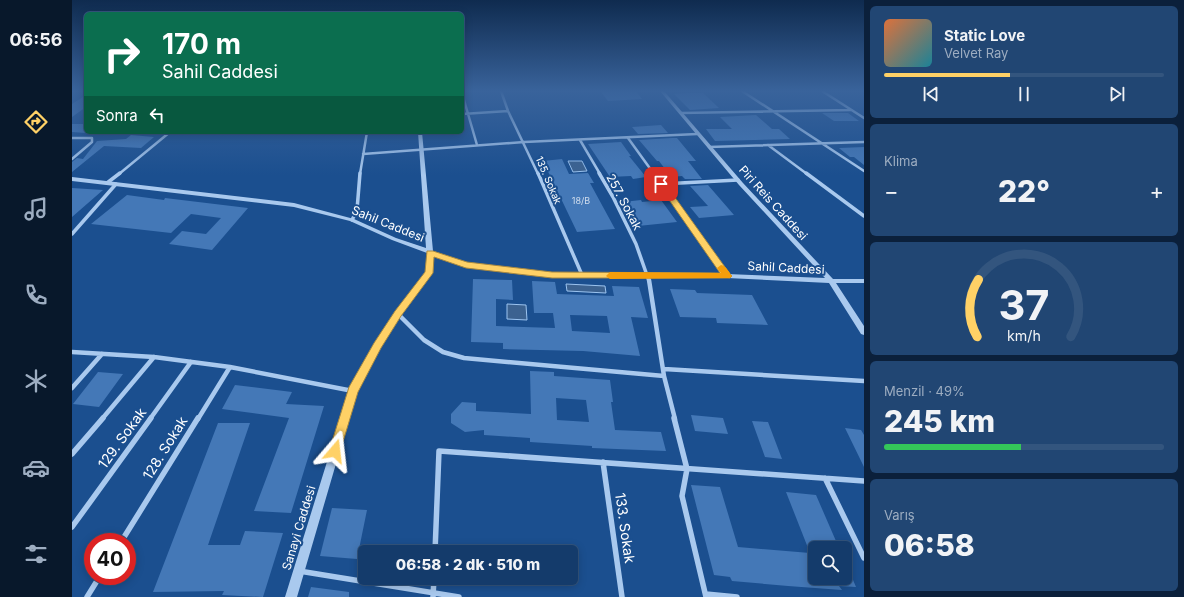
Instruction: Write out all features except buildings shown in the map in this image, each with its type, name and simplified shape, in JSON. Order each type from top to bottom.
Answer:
[{"type":"street","points":[[469,119],[477,145]]},
{"type":"street","name":"135. Sokak","points":[[512,119],[582,275]]},
{"type":"street","name":"Piri Reis Caddesi","points":[[685,119],[738,180],[831,281],[864,332]]},
{"type":"street","points":[[784,119],[864,170]]},
{"type":"street","points":[[107,183],[135,162],[168,134]]},
{"type":"street","points":[[352,220],[357,210],[367,134]]},
{"type":"street","name":"Sanayi Caddesi","points":[[291,597],[353,391],[377,346],[398,314],[429,273],[430,252],[420,134]]},
{"type":"street","points":[[363,154],[524,142],[697,134]]},
{"type":"street","points":[[72,138],[92,138],[92,142],[72,159]]},
{"type":"street","points":[[628,138],[727,276]]},
{"type":"street","name":"257. Sokak","points":[[580,140],[613,197],[636,244],[648,276],[664,376],[687,469]]},
{"type":"street","points":[[709,147],[864,142]]},
{"type":"street","points":[[767,145],[864,216]]},
{"type":"street","name":"Sahil Caddesi","points":[[72,179],[294,205],[352,220],[394,239],[466,265],[552,275],[727,276],[831,281],[864,280]]},
{"type":"street","points":[[661,184],[738,180]]},
{"type":"street","points":[[72,234],[116,184]]},
{"type":"street","points":[[398,314],[424,340],[443,352],[464,358],[664,376]]},
{"type":"street","points":[[72,352],[154,357],[230,366],[353,391]]},
{"type":"street","points":[[72,388],[102,354]]},
{"type":"street","points":[[72,454],[154,357]]},
{"type":"street","name":"129. Sokak","points":[[72,527],[192,362]]},
{"type":"street","name":"128. Sokak","points":[[127,533],[230,366]]},
{"type":"street","points":[[664,369],[864,381]]},
{"type":"street","points":[[435,545],[439,451],[864,481]]},
{"type":"street","name":"133. Sokak","points":[[603,462],[622,597]]},
{"type":"street","points":[[687,469],[682,496],[706,595],[737,597]]},
{"type":"street","points":[[825,478],[864,558]]},
{"type":"street","points":[[299,571],[433,595],[459,597]]},
{"type":"street","points":[[87,597],[94,585]]},
{"type":"street","points":[[433,595],[434,585]]},
{"type":"water","points":[[568,161],[582,161],[587,171],[573,172]]},
{"type":"water","points":[[566,284],[605,286],[606,293],[567,291]]},
{"type":"water","points":[[507,304],[526,305],[527,320],[507,319]]},
{"type":"slow traffic","points":[[610,276],[727,276],[721,268]]},
{"type":"route","points":[[335,451],[353,391],[377,346],[398,314],[429,273],[430,252],[466,265],[552,275],[727,276],[661,184]]}]
